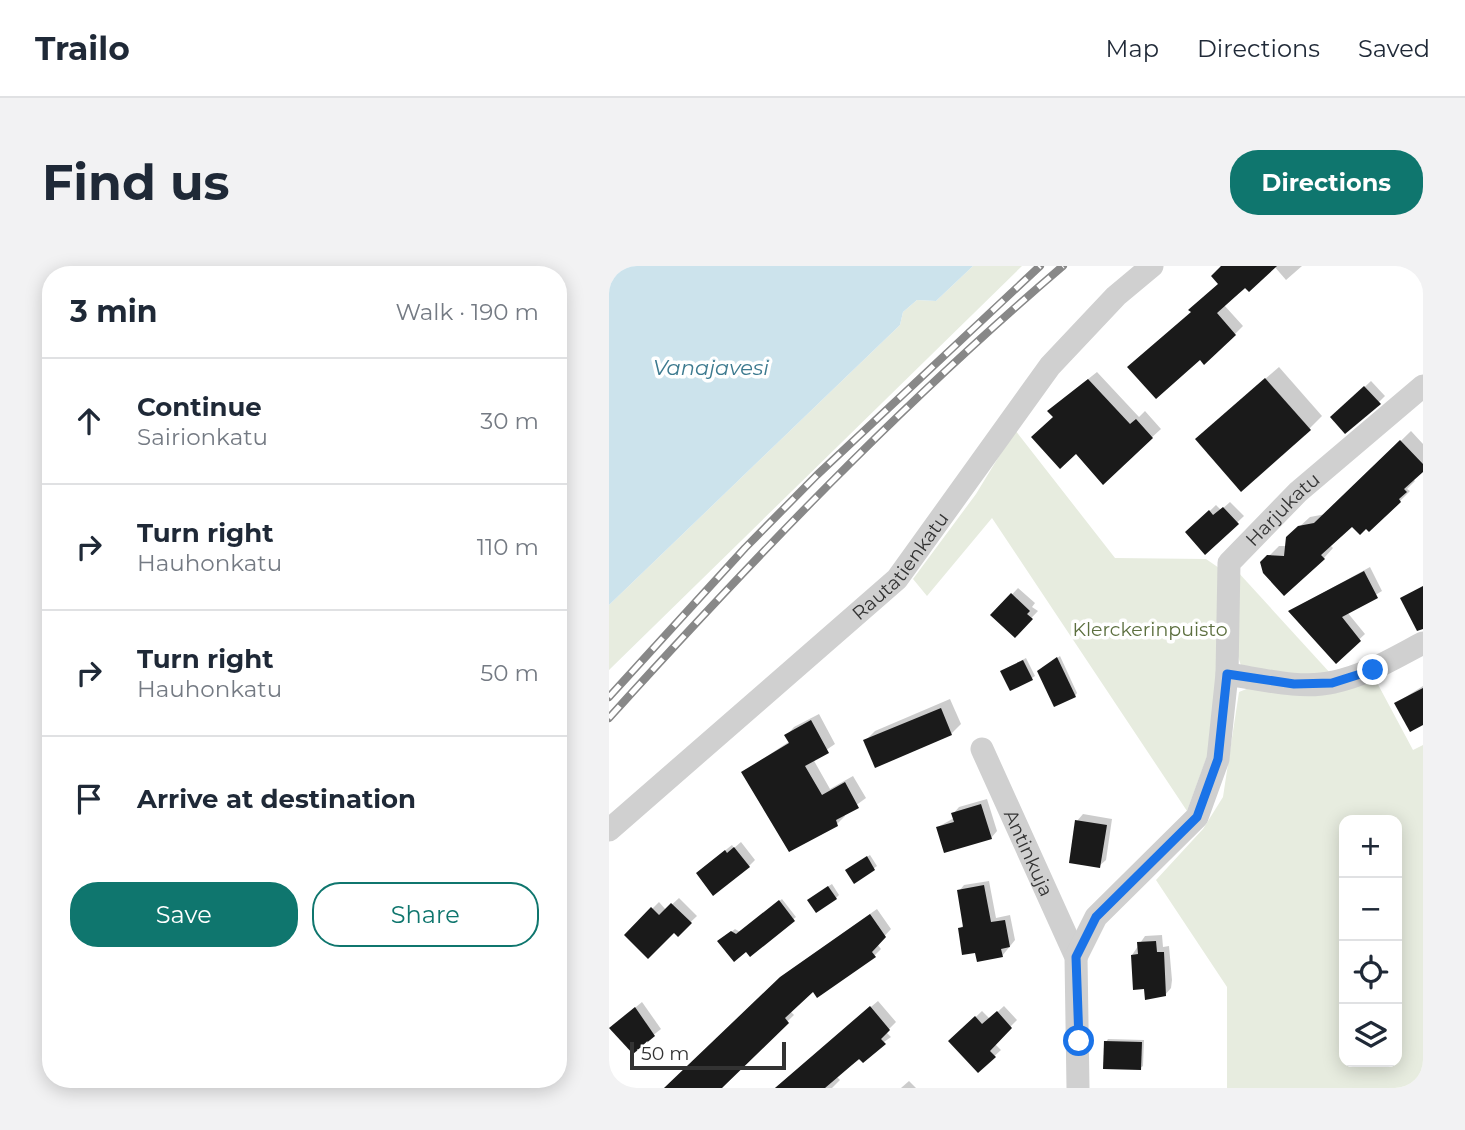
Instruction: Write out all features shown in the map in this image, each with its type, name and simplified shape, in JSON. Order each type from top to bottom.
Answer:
[{"type":"street","name":"Rautatienkatu","points":[[609,830],[897,579],[1050,366],[1116,296],[1151,266]]},
{"type":"street","name":"Harjukatu","points":[[1076,957],[1096,917],[1197,817],[1218,759],[1227,674],[1229,563],[1298,492],[1423,386]]},
{"type":"street","points":[[1227,674],[1294,684],[1332,683],[1373,670],[1423,643]]},
{"type":"street","name":"Antinkuja","points":[[982,748],[1076,957]]},
{"type":"street","points":[[1076,957],[1078,1088]]},
{"type":"green space","points":[[973,266],[1022,266],[609,670],[609,605],[900,325],[903,312],[917,300],[936,301]]},
{"type":"green space","name":"Klerckerinpuisto","points":[[1015,430],[1115,558],[1206,559],[1222,570],[1217,675],[1209,751],[1187,811],[992,518],[927,596],[913,579],[976,494]]},
{"type":"green space","points":[[1237,571],[1331,674],[1301,676],[1242,669],[1237,653]]},
{"type":"green space","points":[[1374,677],[1413,750],[1423,745],[1423,1088],[1227,1088],[1227,987],[1156,880],[1203,829],[1223,797],[1239,692],[1254,686]]},
{"type":"water","name":"Vanajavesi","points":[[609,266],[973,266],[936,301],[917,300],[903,312],[900,325],[609,605]]},
{"type":"building","points":[[1221,266],[1277,266],[1249,292],[1245,288],[1217,313],[1236,335],[1204,365],[1200,360],[1156,399],[1127,367],[1191,312],[1188,310],[1218,284],[1211,276]]},
{"type":"building","points":[[1265,378],[1311,430],[1241,492],[1195,439]]},
{"type":"building","points":[[1088,379],[1130,424],[1136,419],[1153,438],[1103,485],[1076,454],[1060,469],[1031,437],[1053,417],[1047,411]]},
{"type":"building","points":[[1364,386],[1381,404],[1345,434],[1330,417]]},
{"type":"building","points":[[1400,440],[1423,464],[1423,472],[1404,489],[1407,492],[1399,499],[1401,502],[1369,532],[1366,529],[1360,535],[1352,527],[1321,555],[1325,559],[1284,596],[1263,573],[1260,562],[1267,555],[1284,556],[1286,537],[1298,526],[1314,523]]},
{"type":"building","points":[[1223,507],[1239,524],[1205,555],[1185,532],[1209,510],[1213,515]]},
{"type":"building","points":[[1364,571],[1378,598],[1342,617],[1361,641],[1336,664],[1288,611]]},
{"type":"building","points":[[1423,586],[1423,629],[1417,631],[1400,598]]},
{"type":"building","points":[[1011,593],[1030,611],[1027,614],[1033,619],[1015,638],[990,615]]},
{"type":"building","points":[[1057,657],[1076,697],[1054,707],[1037,671]]},
{"type":"building","points":[[1023,660],[1033,680],[1010,691],[1000,671]]},
{"type":"building","points":[[1423,688],[1423,725],[1410,732],[1394,703]]},
{"type":"building","points":[[941,708],[952,735],[875,768],[863,740]]},
{"type":"building","points":[[811,720],[829,753],[805,766],[822,795],[845,782],[859,808],[836,820],[838,826],[789,852],[741,772],[789,743],[784,735]]},
{"type":"building","points":[[981,804],[992,839],[944,853],[936,827],[954,822],[951,813]]},
{"type":"building","points":[[1075,820],[1107,825],[1100,868],[1069,863]]},
{"type":"building","points":[[734,847],[750,867],[713,896],[696,873],[725,850],[727,853]]},
{"type":"building","points":[[867,856],[875,870],[854,884],[845,870]]},
{"type":"building","points":[[984,885],[991,922],[1005,920],[1010,947],[1001,949],[1003,957],[977,962],[975,953],[962,955],[958,928],[963,927],[957,890]]},
{"type":"building","points":[[828,886],[837,899],[816,913],[807,900]]},
{"type":"building","points":[[779,900],[795,921],[750,957],[746,952],[734,962],[717,941],[731,931],[736,934]]},
{"type":"building","points":[[671,903],[692,923],[678,937],[674,933],[648,959],[624,935],[651,907],[659,915]]},
{"type":"building","points":[[870,914],[886,937],[872,952],[876,957],[817,998],[813,992],[785,1018],[789,1023],[722,1088],[664,1088],[780,977]]},
{"type":"building","points":[[1156,941],[1157,952],[1164,952],[1166,996],[1145,1000],[1144,989],[1133,990],[1131,955],[1138,954],[1137,942]]},
{"type":"building","points":[[870,1006],[890,1030],[881,1039],[886,1044],[863,1063],[859,1059],[825,1088],[775,1088]]},
{"type":"building","points":[[635,1007],[655,1036],[633,1054],[609,1028]]},
{"type":"building","points":[[997,1011],[1012,1028],[990,1051],[996,1057],[978,1073],[948,1041],[975,1016],[982,1024]]},
{"type":"building","points":[[1104,1041],[1142,1042],[1141,1070],[1103,1069]]},
{"type":"railway","points":[[609,697],[745,548],[817,475],[1040,266]]},
{"type":"railway","points":[[609,718],[829,484],[944,373],[1063,266]]},
{"type":"route","points":[[1079,1041],[1076,957],[1096,917],[1197,817],[1218,759],[1227,674],[1294,684],[1332,683],[1373,670]]}]
